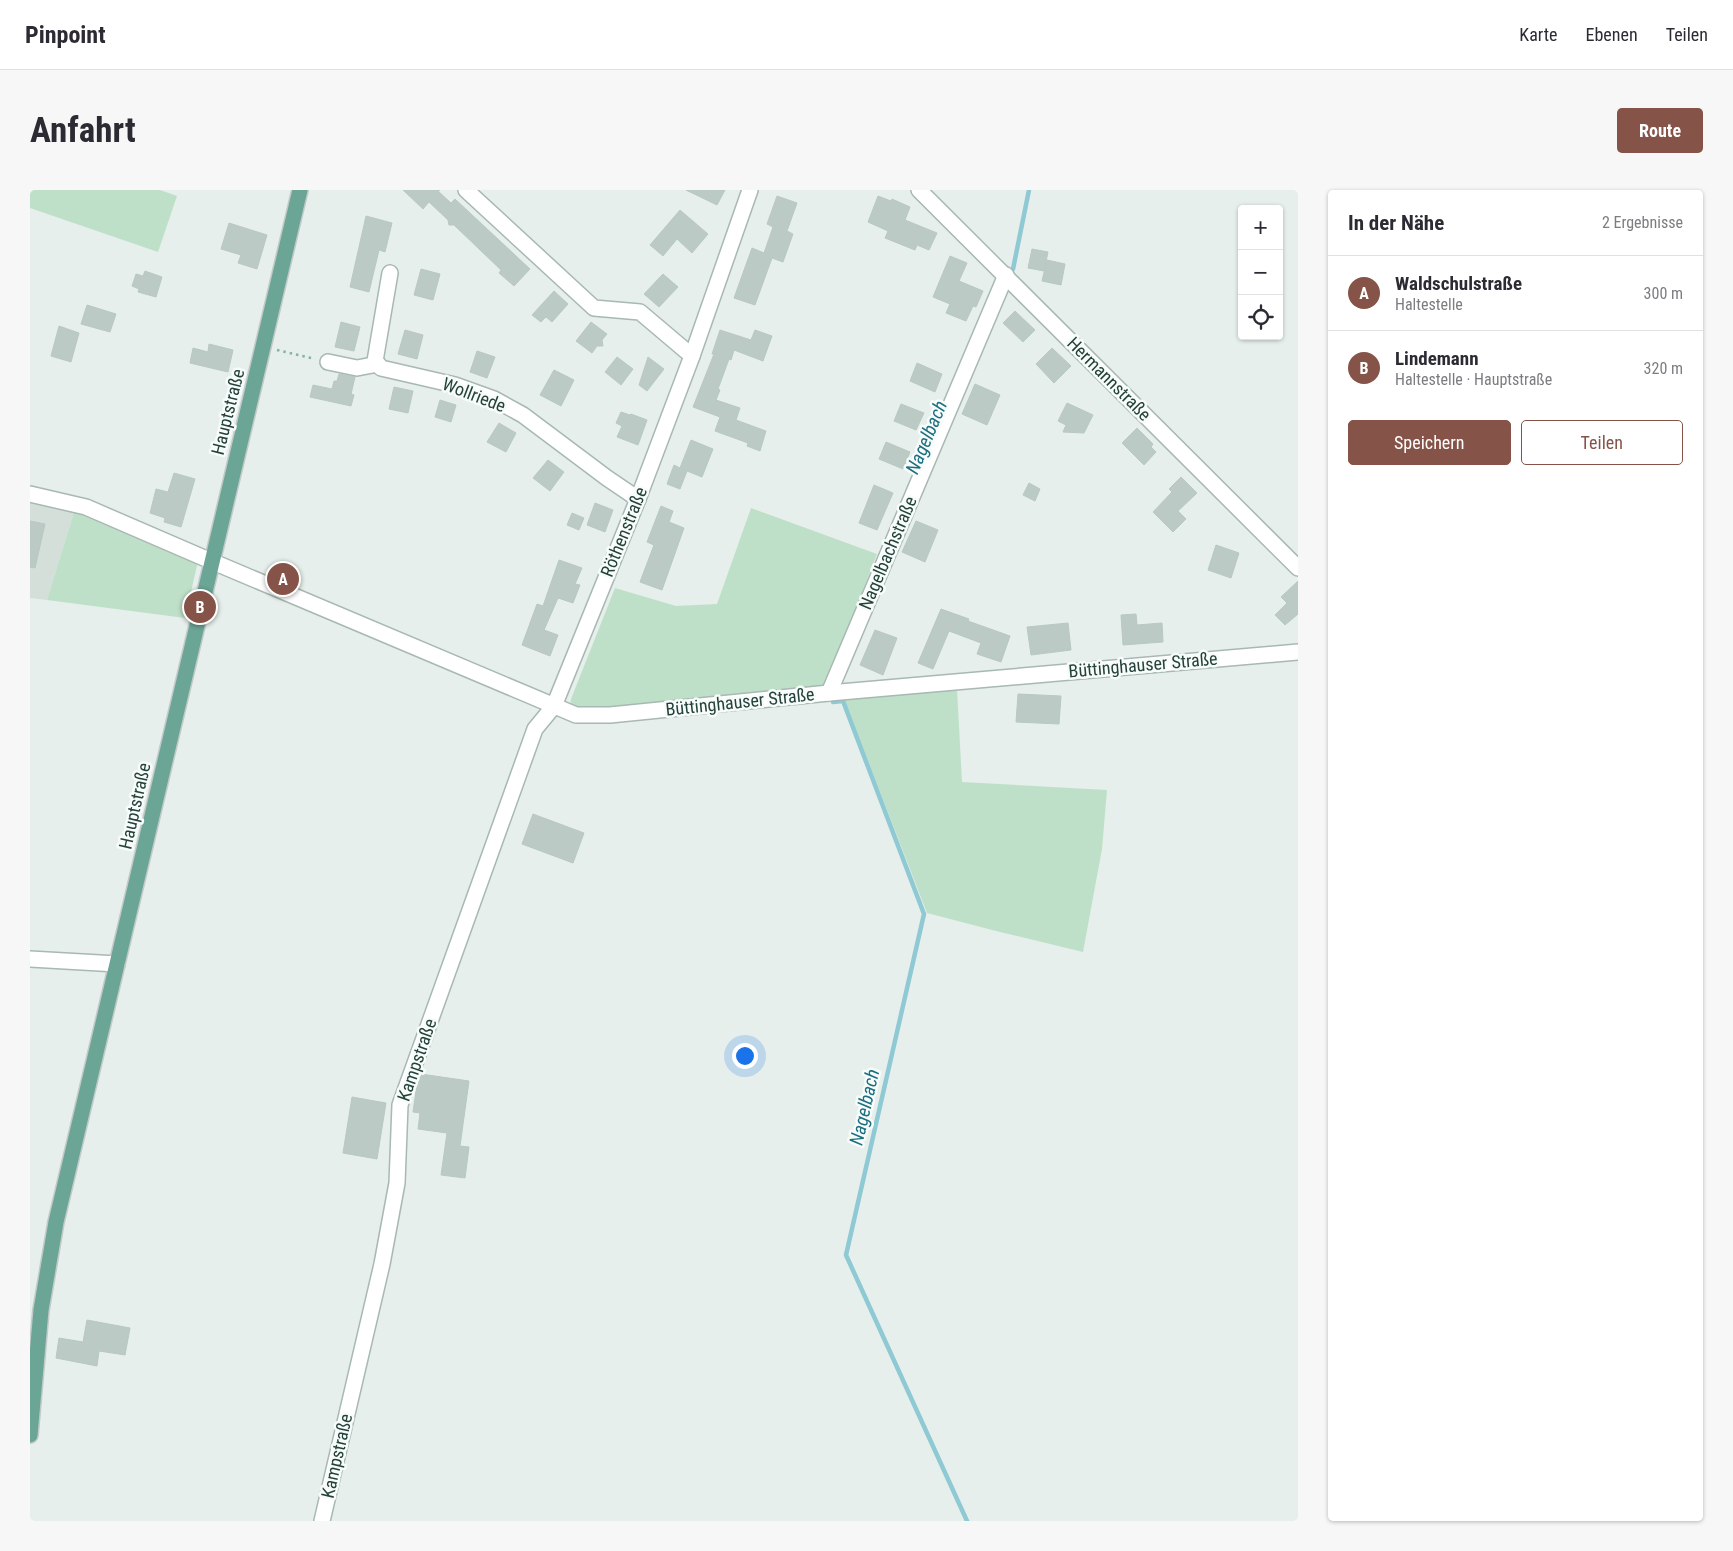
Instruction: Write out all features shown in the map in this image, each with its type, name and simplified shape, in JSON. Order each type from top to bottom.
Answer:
[{"type":"main road","name":"Hauptstraße","points":[[30,1435],[41,1310],[56,1222],[300,190]]},
{"type":"street","points":[[466,190],[594,308],[640,312],[692,356]]},
{"type":"street","name":"Röthenstraße","points":[[554,706],[638,499],[692,356],[750,190]]},
{"type":"street","name":"Hermannstraße","points":[[919,190],[1298,568]]},
{"type":"street","points":[[328,362],[357,368],[378,364],[376,361],[390,273]]},
{"type":"street","name":"Nagelbachstraße","points":[[829,694],[1006,275]]},
{"type":"street","name":"Wollriede","points":[[378,364],[381,368],[455,385],[494,399],[522,415],[638,499]]},
{"type":"street","name":"Büttinghauser Straße","points":[[30,494],[86,507],[576,715],[610,715],[1298,652]]},
{"type":"street","name":"Kampstraße","points":[[322,1521],[382,1264],[397,1183],[400,1105],[535,729],[554,706]]},
{"type":"street","points":[[30,959],[117,964]]},
{"type":"path","points":[[263,346],[328,362]]},
{"type":"shaded area","points":[[30,499],[75,509],[47,600],[30,598]]},
{"type":"green space","points":[[30,190],[160,190],[177,196],[158,252],[30,208]]},
{"type":"green space","points":[[751,508],[877,554],[825,688],[590,712],[570,707],[571,699],[615,588],[676,606],[717,604]]},
{"type":"green space","points":[[75,509],[198,561],[185,618],[47,600]]},
{"type":"green space","points":[[957,689],[962,782],[1107,790],[1102,849],[1083,952],[927,913],[844,699]]},
{"type":"building","points":[[403,190],[440,190],[438,191],[451,203],[455,199],[530,269],[514,286],[499,273],[501,270],[454,225],[449,225],[448,220],[429,202],[423,209]]},
{"type":"building","points":[[686,190],[725,190],[717,205]]},
{"type":"building","points":[[777,196],[797,203],[787,231],[793,234],[783,262],[772,258],[755,305],[734,298],[752,248],[764,253],[773,227],[767,224]]},
{"type":"building","points":[[878,196],[891,201],[892,199],[910,207],[905,220],[937,233],[929,250],[917,245],[915,250],[885,238],[888,231],[868,222]]},
{"type":"building","points":[[680,210],[708,234],[692,253],[677,239],[663,256],[650,245]]},
{"type":"building","points":[[366,216],[392,223],[385,252],[379,250],[369,292],[350,287]]},
{"type":"building","points":[[229,223],[267,235],[257,269],[238,263],[241,255],[221,249]]},
{"type":"building","points":[[1032,249],[1048,252],[1044,271],[1028,268]]},
{"type":"building","points":[[950,256],[967,263],[959,281],[983,291],[976,307],[973,306],[966,321],[946,313],[950,304],[933,297]]},
{"type":"building","points":[[1047,260],[1065,264],[1061,285],[1042,281]]},
{"type":"building","points":[[421,269],[440,274],[433,300],[414,295]]},
{"type":"building","points":[[145,271],[162,277],[156,297],[138,292],[139,289],[132,286],[136,274],[143,276]]},
{"type":"building","points":[[663,274],[678,287],[659,307],[644,294]]},
{"type":"building","points":[[554,291],[568,304],[552,322],[546,317],[541,322],[532,315]]},
{"type":"building","points":[[87,305],[116,314],[110,332],[81,324]]},
{"type":"building","points":[[1015,311],[1035,330],[1023,342],[1003,323]]},
{"type":"building","points":[[341,322],[360,327],[354,351],[335,347]]},
{"type":"building","points":[[591,322],[607,334],[602,340],[603,346],[597,346],[592,353],[576,341]]},
{"type":"building","points":[[59,326],[79,333],[71,362],[51,356]]},
{"type":"building","points":[[405,330],[423,335],[417,359],[398,354]]},
{"type":"building","points":[[720,330],[751,340],[755,330],[772,336],[763,361],[734,350],[718,389],[720,390],[716,400],[740,408],[736,420],[766,431],[760,451],[747,446],[748,443],[715,431],[720,417],[693,407],[714,354],[712,354]]},
{"type":"building","points":[[209,344],[233,350],[228,372],[190,363],[193,348],[208,352]]},
{"type":"building","points":[[1052,348],[1071,366],[1054,383],[1036,364]]},
{"type":"building","points":[[477,351],[495,357],[487,378],[470,372]]},
{"type":"building","points":[[617,357],[633,369],[621,385],[605,372]]},
{"type":"building","points":[[648,357],[664,369],[647,391],[639,385]]},
{"type":"building","points":[[917,363],[942,374],[935,392],[910,381]]},
{"type":"building","points":[[554,370],[574,380],[561,406],[540,395]]},
{"type":"building","points":[[339,374],[355,377],[351,394],[354,395],[351,406],[310,397],[313,385],[332,389],[334,381],[337,381]]},
{"type":"building","points":[[975,384],[1000,395],[987,425],[962,414]]},
{"type":"building","points":[[394,387],[413,391],[408,413],[389,409]]},
{"type":"building","points":[[440,400],[456,405],[451,422],[435,417]]},
{"type":"building","points":[[1067,403],[1093,415],[1084,433],[1063,432],[1066,425],[1058,421]]},
{"type":"building","points":[[901,404],[924,413],[916,430],[894,421]]},
{"type":"building","points":[[621,412],[647,420],[638,445],[617,437],[622,426],[616,423]]},
{"type":"building","points":[[499,423],[516,433],[506,452],[487,442]]},
{"type":"building","points":[[1137,428],[1153,444],[1151,447],[1156,452],[1144,465],[1122,443]]},
{"type":"building","points":[[691,440],[713,449],[702,477],[687,471],[680,489],[667,484],[674,465],[680,468]]},
{"type":"building","points":[[886,442],[910,452],[903,469],[879,459]]},
{"type":"building","points":[[548,460],[564,472],[550,491],[533,478]]},
{"type":"building","points":[[174,473],[195,479],[181,527],[164,522],[165,518],[150,513],[156,489],[168,492]]},
{"type":"building","points":[[1181,477],[1197,493],[1178,511],[1186,519],[1173,532],[1153,512],[1172,492],[1169,489]]},
{"type":"building","points":[[1029,483],[1040,489],[1035,501],[1023,495]]},
{"type":"building","points":[[874,485],[893,493],[877,530],[859,523]]},
{"type":"building","points":[[595,503],[613,510],[605,532],[587,525]]},
{"type":"building","points":[[661,506],[673,511],[669,522],[684,528],[662,590],[640,582],[654,545],[647,542]]},
{"type":"building","points":[[572,513],[584,518],[579,530],[567,525]]},
{"type":"building","points":[[30,521],[45,524],[35,568],[30,567]]},
{"type":"building","points":[[916,521],[938,530],[925,562],[902,552]]},
{"type":"building","points":[[1216,545],[1239,553],[1231,578],[1208,570]]},
{"type":"building","points":[[559,560],[582,568],[575,584],[580,585],[573,603],[558,598],[544,630],[558,635],[550,656],[522,645],[537,604],[543,606]]},
{"type":"building","points":[[1298,581],[1298,614],[1285,625],[1275,615],[1287,603],[1281,597]]},
{"type":"building","points":[[941,609],[1010,636],[1001,662],[977,654],[981,643],[949,631],[933,669],[918,663]]},
{"type":"building","points":[[1136,614],[1137,625],[1162,623],[1163,642],[1123,645],[1121,615]]},
{"type":"building","points":[[1068,623],[1071,650],[1031,655],[1027,627]]},
{"type":"building","points":[[875,630],[897,638],[883,675],[860,665]]},
{"type":"building","points":[[1018,694],[1061,696],[1059,724],[1016,722]]},
{"type":"building","points":[[533,814],[584,833],[573,863],[522,844]]},
{"type":"building","points":[[421,1074],[469,1081],[460,1146],[469,1147],[465,1178],[441,1175],[447,1133],[418,1129],[420,1113],[413,1112],[417,1084]]},
{"type":"building","points":[[352,1097],[386,1103],[377,1159],[343,1153]]},
{"type":"building","points":[[87,1320],[130,1328],[125,1355],[99,1351],[97,1366],[56,1358],[59,1338],[83,1342]]},
{"type":"waterway","name":"Nagelbach","points":[[1013,269],[1029,190]]},
{"type":"waterway","name":"Nagelbach","points":[[833,702],[843,701],[924,914],[846,1255],[967,1521]]},
{"type":"place","name":"Waldschulstraße","points":[[283,579]]},
{"type":"place","name":"Lindemann","points":[[200,607]]}]
